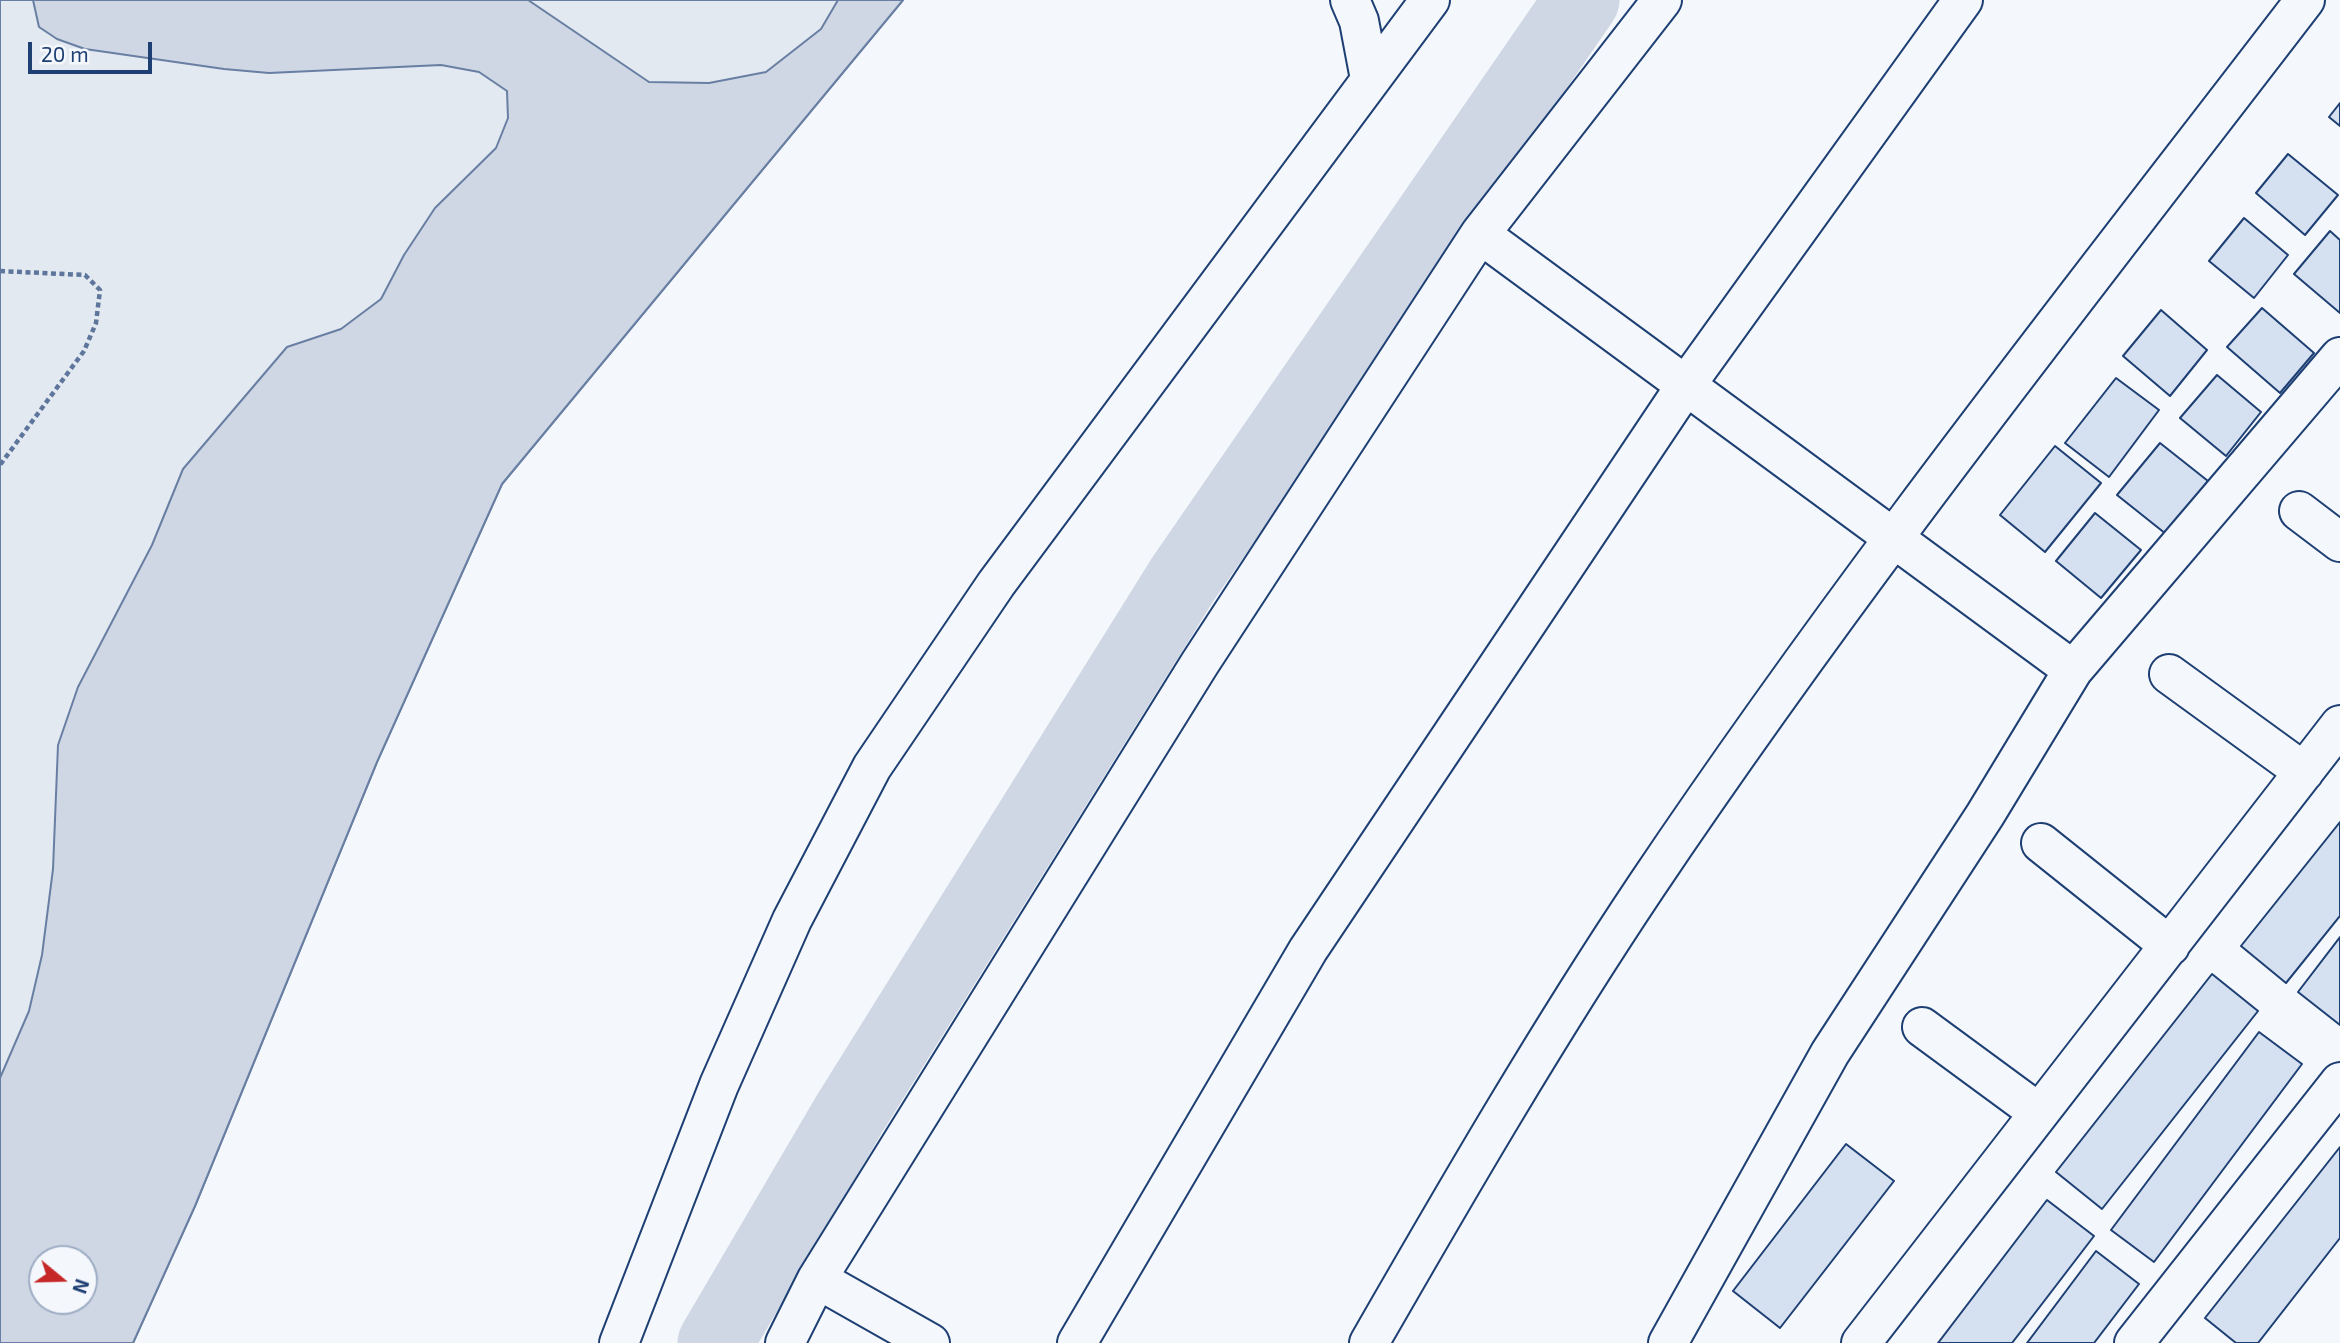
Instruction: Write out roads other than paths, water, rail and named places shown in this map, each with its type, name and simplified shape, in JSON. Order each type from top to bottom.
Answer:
[{"type":"street","points":[[1350,0],[1359,22],[1370,79]]},
{"type":"street","points":[[619,1343],[719,1086],[747,1022],[792,920],[872,767],[996,584],[1430,0]]},
{"type":"street","points":[[785,1343],[817,1279],[1200,663],[1480,234],[1662,0]]},
{"type":"street","points":[[1077,1343],[1308,950],[1686,385],[1963,0]]},
{"type":"street","points":[[1370,1343],[1456,1191],[1646,887],[1893,538],[2305,0]]},
{"type":"street","points":[[1480,234],[2073,670]]},
{"type":"street","points":[[1668,1343],[1830,1053],[1985,815],[2073,670],[2340,357]]},
{"type":"street","points":[[2299,511],[2340,542]]},
{"type":"street","points":[[2169,674],[2304,772]]},
{"type":"street","points":[[1861,1343],[2340,725]]},
{"type":"street","points":[[2041,844],[2170,946]]},
{"type":"street","points":[[1922,1027],[2039,1113]]},
{"type":"street","points":[[2134,1343],[2340,1082]]},
{"type":"street","points":[[817,1279],[930,1343]]},
{"type":"waterway","points":[[715,1343],[850,1113],[1183,579],[1582,0]]}]
